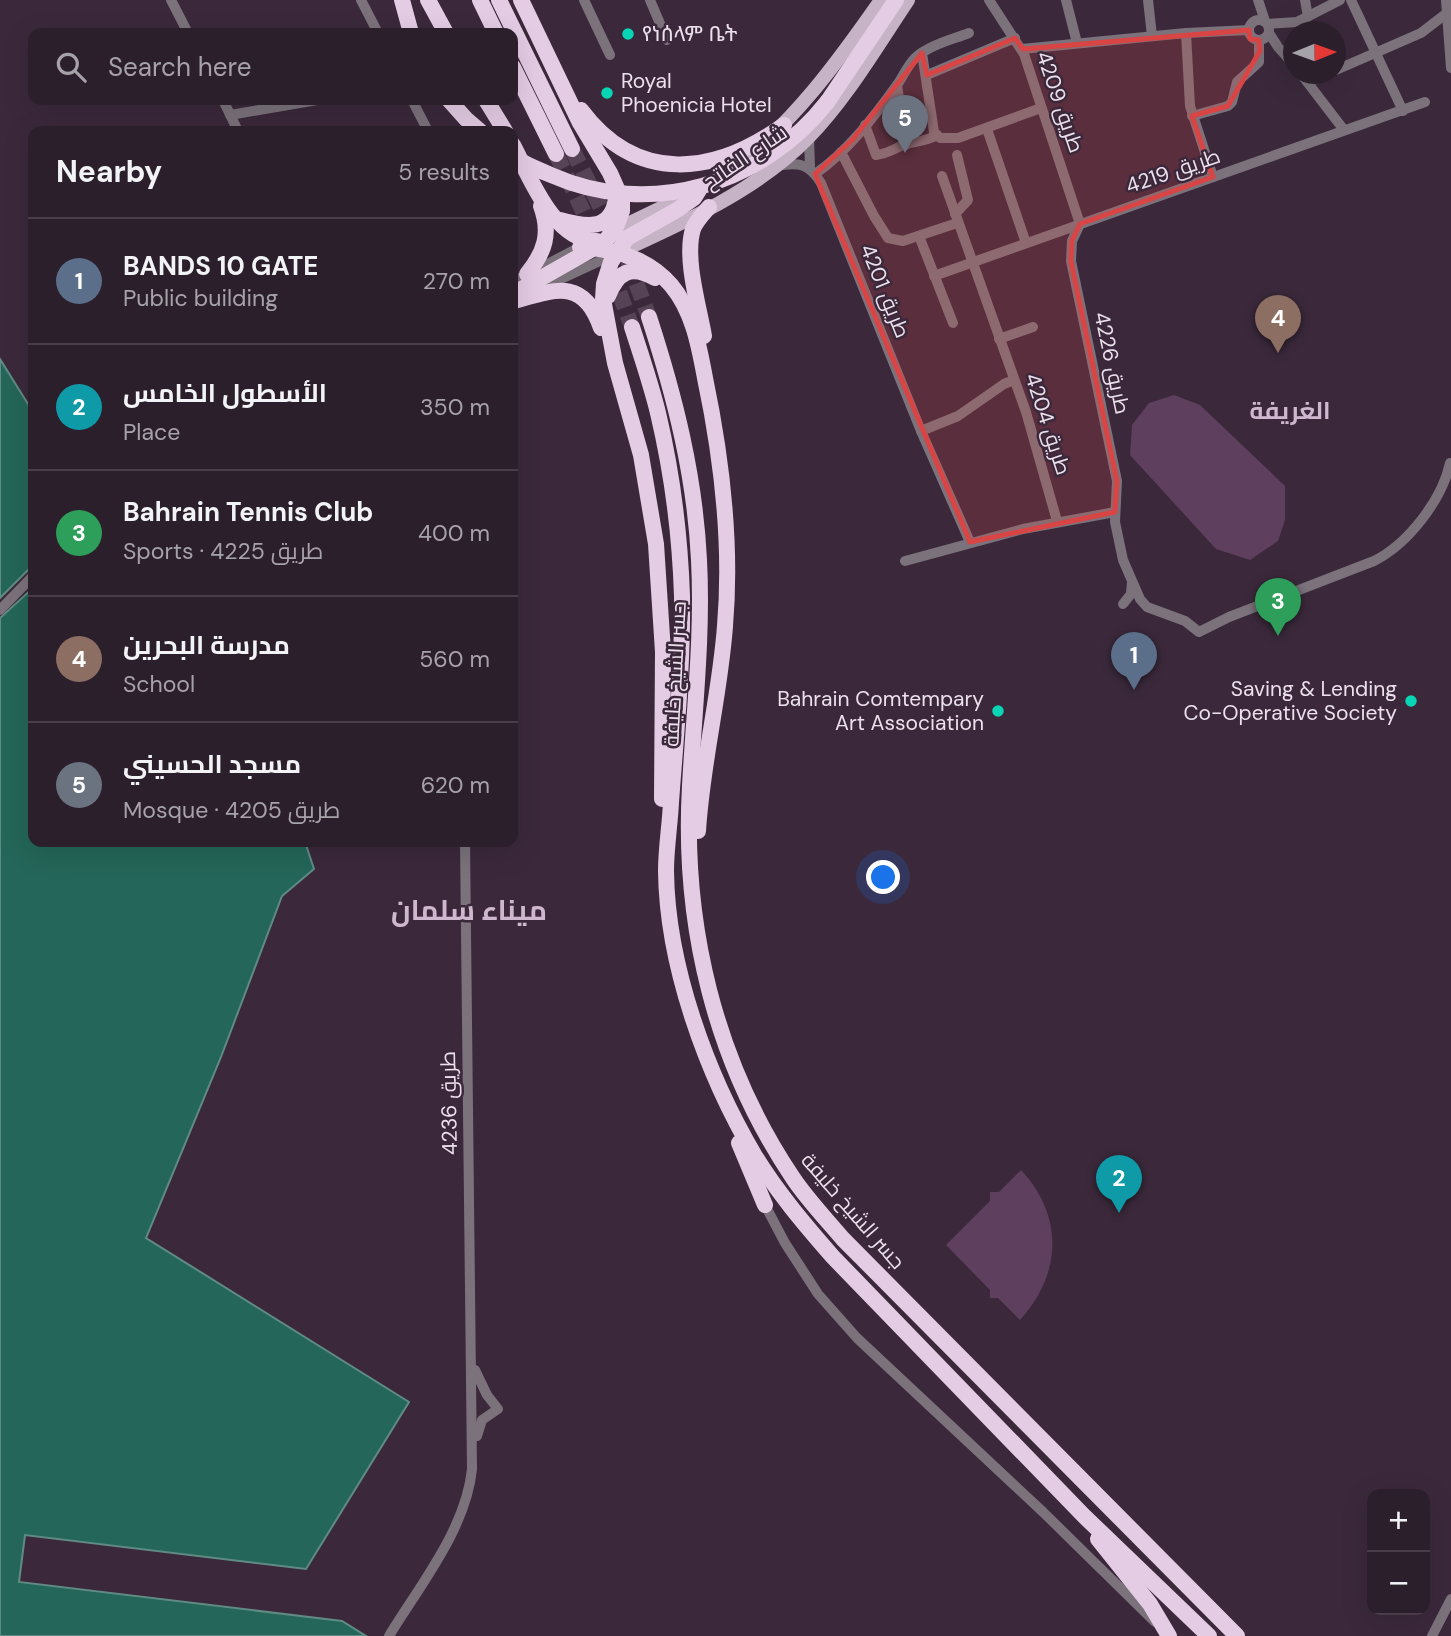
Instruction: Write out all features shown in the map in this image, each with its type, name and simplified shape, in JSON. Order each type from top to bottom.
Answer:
[{"type":"highway","points":[[402,0],[410,28]]},
{"type":"highway","points":[[428,0],[443,28]]},
{"type":"highway","points":[[480,0],[494,28]]},
{"type":"highway","points":[[499,0],[511,28]]},
{"type":"highway","points":[[521,0],[622,200],[622,211],[608,243],[603,299],[615,363],[641,455],[653,517],[660,576],[663,652],[662,831],[666,871]]},
{"type":"highway","points":[[518,160],[557,178],[595,190],[656,194],[697,189],[737,175],[766,159],[804,129],[828,101],[896,0]]},
{"type":"highway","points":[[518,44],[564,152],[518,75]]},
{"type":"highway","points":[[557,75],[603,136],[635,155],[672,164],[708,163],[724,159],[756,144],[784,125]]},
{"type":"highway","points":[[453,105],[474,126]]},
{"type":"highway","points":[[489,105],[502,126]]},
{"type":"highway","points":[[518,155],[555,218],[576,237],[608,243],[648,264],[673,287],[684,305],[697,340],[709,394],[723,486],[726,610],[716,713],[698,828],[697,879],[692,900]]},
{"type":"highway","points":[[520,278],[543,249],[547,229],[533,184]]},
{"type":"highway","points":[[555,218],[589,226],[603,222],[613,211],[617,186]]},
{"type":"highway","points":[[518,296],[608,243],[633,233],[686,204],[699,190]]},
{"type":"highway","points":[[709,206],[693,230],[691,244],[708,366],[709,394]]},
{"type":"highway","points":[[606,319],[608,296],[616,279],[621,275],[631,271],[644,272],[673,287]]},
{"type":"highway","points":[[518,298],[555,290],[578,294],[592,306],[615,363]]},
{"type":"highway","name":"جسر الشيخ خليفة","points":[[649,317],[676,405],[687,453],[699,557],[699,654],[689,822],[692,900],[703,968],[726,1048],[744,1091],[768,1139],[794,1180],[852,1248],[1237,1636]]},
{"type":"highway","name":"جسر الشيخ خليفة","points":[[632,327],[658,413],[676,513],[682,598],[680,682],[666,871],[672,928],[691,1014],[706,1057],[730,1110],[756,1157],[833,1257],[1084,1516],[1209,1636]]},
{"type":"highway","points":[[730,1110],[742,1153],[765,1205]]},
{"type":"highway","points":[[1084,1516],[1095,1535],[1150,1604],[1169,1636]]},
{"type":"main road","name":"شارع الفاتح","points":[[699,190],[729,172],[784,125],[818,88],[881,0]]},
{"type":"main road","name":"شارع الفاتح","points":[[608,243],[709,206],[775,166],[809,137],[848,88],[908,0]]},
{"type":"street","points":[[171,0],[185,28]]},
{"type":"street","points":[[361,0],[375,28]]},
{"type":"street","points":[[584,0],[610,55]]},
{"type":"street","points":[[650,0],[667,40]]},
{"type":"street","name":"طريق 4209","points":[[989,0],[1022,49],[1080,224]]},
{"type":"street","points":[[1066,0],[1077,43]]},
{"type":"street","points":[[1148,0],[1152,36]]},
{"type":"street","points":[[1192,116],[1224,108],[1232,102],[1237,82],[1259,62],[1261,30],[1258,0]]},
{"type":"street","points":[[1305,0],[1308,17]]},
{"type":"street","points":[[1022,49],[1186,33],[1261,30],[1308,17],[1339,0]]},
{"type":"street","points":[[1351,0],[1403,111]]},
{"type":"street","points":[[1446,0],[1451,68]]},
{"type":"street","points":[[1346,65],[1412,38],[1430,28],[1447,13]]},
{"type":"street","points":[[1261,30],[1283,53]]},
{"type":"street","points":[[775,166],[797,164],[813,171],[841,152],[922,53],[970,33]]},
{"type":"street","points":[[1186,33],[1192,116],[1213,177]]},
{"type":"street","points":[[1412,38],[1450,37]]},
{"type":"street","points":[[927,75],[1015,38]]},
{"type":"street","points":[[922,53],[933,127],[937,135],[945,139],[987,129],[1041,108]]},
{"type":"street","points":[[1310,84],[1344,130]]},
{"type":"street","points":[[897,85],[906,145]]},
{"type":"street","name":"طريق 4219","points":[[934,276],[1425,102]]},
{"type":"street","points":[[225,105],[236,126]]},
{"type":"street","points":[[230,115],[288,105]]},
{"type":"street","points":[[415,105],[425,126]]},
{"type":"street","points":[[865,125],[876,155],[896,151],[900,146],[926,141],[937,135]]},
{"type":"street","points":[[987,129],[1026,243]]},
{"type":"street","name":"طريق 4201","points":[[809,137],[813,171],[832,209],[920,431]]},
{"type":"street","points":[[841,152],[884,234],[898,242],[919,236],[956,218],[969,197],[957,155]]},
{"type":"street","name":"طريق 4204","points":[[942,176],[1038,450],[1057,521]]},
{"type":"street","name":"طريق 4226","points":[[1080,224],[1072,241],[1071,261],[1117,481],[1115,512],[1118,543],[1140,599],[1150,610],[1185,621],[1199,632],[1339,576],[1381,558],[1404,539],[1447,486]]},
{"type":"street","points":[[919,236],[953,323]]},
{"type":"street","points":[[520,278],[608,243]]},
{"type":"street","name":"شارع الفاتح","points":[[518,297],[589,265],[608,243]]},
{"type":"street","points":[[999,339],[1033,327]]},
{"type":"street","points":[[970,542],[920,431],[958,416],[1014,380]]},
{"type":"street","points":[[1447,486],[1451,461]]},
{"type":"street","points":[[905,561],[1057,521],[1115,512]]},
{"type":"street","points":[[1124,604],[1131,594],[1132,580]]},
{"type":"street","points":[[0,610],[28,581]]},
{"type":"street","name":"طريق 4236","points":[[465,847],[474,1451]]},
{"type":"street","points":[[765,1205],[785,1243],[818,1294],[857,1338],[1043,1512],[1169,1636]]},
{"type":"street","name":"طريق 4236","points":[[472,1364],[498,1409],[482,1420],[474,1451]]},
{"type":"street","points":[[389,1636],[464,1509],[471,1485],[474,1451]]},
{"type":"street","points":[[1432,1636],[1451,1600]]},
{"type":"highlighted area","points":[[1249,30],[1250,39],[1259,40],[1260,51],[1228,106],[1192,116],[1213,177],[1080,224],[1072,241],[1071,261],[1117,481],[1115,512],[970,542],[815,174],[852,140],[922,53],[927,75],[1015,38],[1023,49]]},
{"type":"shaded area","points":[[0,359],[28,404],[28,570],[0,598]]},
{"type":"shaded area","points":[[1174,395],[1200,405],[1285,486],[1285,520],[1278,541],[1250,560],[1216,549],[1130,455],[1132,425],[1149,403]]},
{"type":"shaded area","points":[[28,593],[28,847],[307,847],[314,869],[282,896],[221,1057],[146,1238],[409,1402],[306,1569],[25,1535],[19,1582],[342,1621],[366,1636],[0,1636],[0,618]]},
{"type":"shaded area","points":[[1021,1170],[1045,1206],[1051,1226],[1052,1245],[1044,1284],[1020,1320],[998,1298],[990,1298],[990,1290],[946,1245],[990,1201],[990,1192],[999,1192]]},
{"type":"tunnel","points":[[572,149],[611,228]]},
{"type":"tunnel","points":[[556,154],[594,234]]},
{"type":"tunnel","points":[[628,261],[649,317]]},
{"type":"tunnel","points":[[611,270],[632,327]]},
{"type":"place","name":"የነሰላም ቤት","points":[[628,34]]},
{"type":"place","name":"Royal Phoenicia Hotel","points":[[607,93]]},
{"type":"place","name":"مسجد الحسيني","points":[[905,153]]},
{"type":"place","name":"مدرسة البحرين","points":[[1278,353]]},
{"type":"place","name":"Bahrain Tennis Club","points":[[1278,636]]},
{"type":"place","name":"BANDS 10 GATE","points":[[1134,690]]},
{"type":"place","name":"Saving & Lending Co-Operative Society","points":[[1411,701]]},
{"type":"place","name":"Bahrain Comtempary Art Association","points":[[998,711]]},
{"type":"place","name":"الأسطول الخامس","points":[[1119,1213]]},
{"type":"district","name":"الغريفة","points":[[1290,410]]},
{"type":"district","name":"ميناء سلمان","points":[[469,910]]}]
